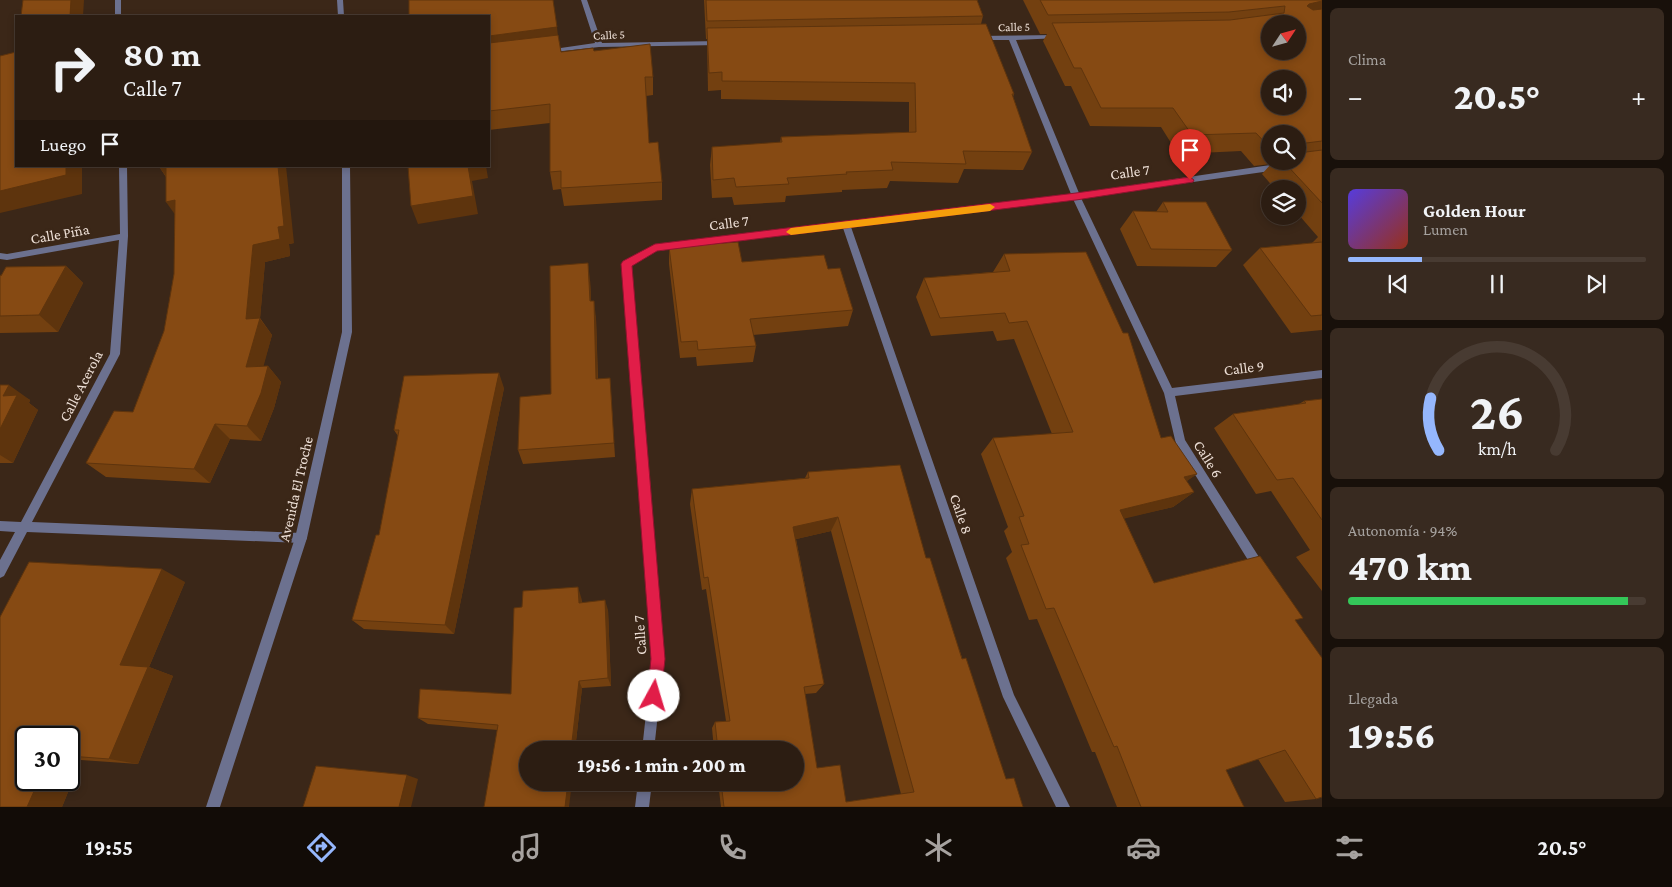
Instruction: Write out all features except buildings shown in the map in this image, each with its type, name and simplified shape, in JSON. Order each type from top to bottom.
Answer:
[{"type":"street","points":[[118,0],[118,15]]},
{"type":"street","points":[[340,0],[341,15]]},
{"type":"street","points":[[584,0],[599,46]]},
{"type":"street","name":"Calle 5","points":[[972,38],[1061,37]]},
{"type":"street","name":"Calle 6","points":[[1012,38],[1076,196],[1169,393],[1180,441],[1264,575]]},
{"type":"street","name":"Calle 5","points":[[535,53],[599,46],[727,43]]},
{"type":"street","name":"Calle Acerola","points":[[0,572],[115,354],[124,236],[122,167]]},
{"type":"street","name":"Avenida El Troche","points":[[213,807],[301,538],[347,332],[346,167]]},
{"type":"street","name":"Calle 7","points":[[649,741],[658,659],[626,264],[655,248],[1076,196],[1261,169]]},
{"type":"street","name":"Calle 8","points":[[846,225],[1009,697],[1063,807]]},
{"type":"street","name":"Calle Piña","points":[[0,256],[7,257],[124,236]]},
{"type":"street","name":"Calle 9","points":[[1169,393],[1322,374]]},
{"type":"street","points":[[0,526],[301,538]]},
{"type":"street","points":[[642,807],[644,791]]},
{"type":"slow traffic","points":[[791,232],[990,207]]},
{"type":"route","points":[[654,696],[658,659],[626,264],[655,248],[1190,180]]}]
